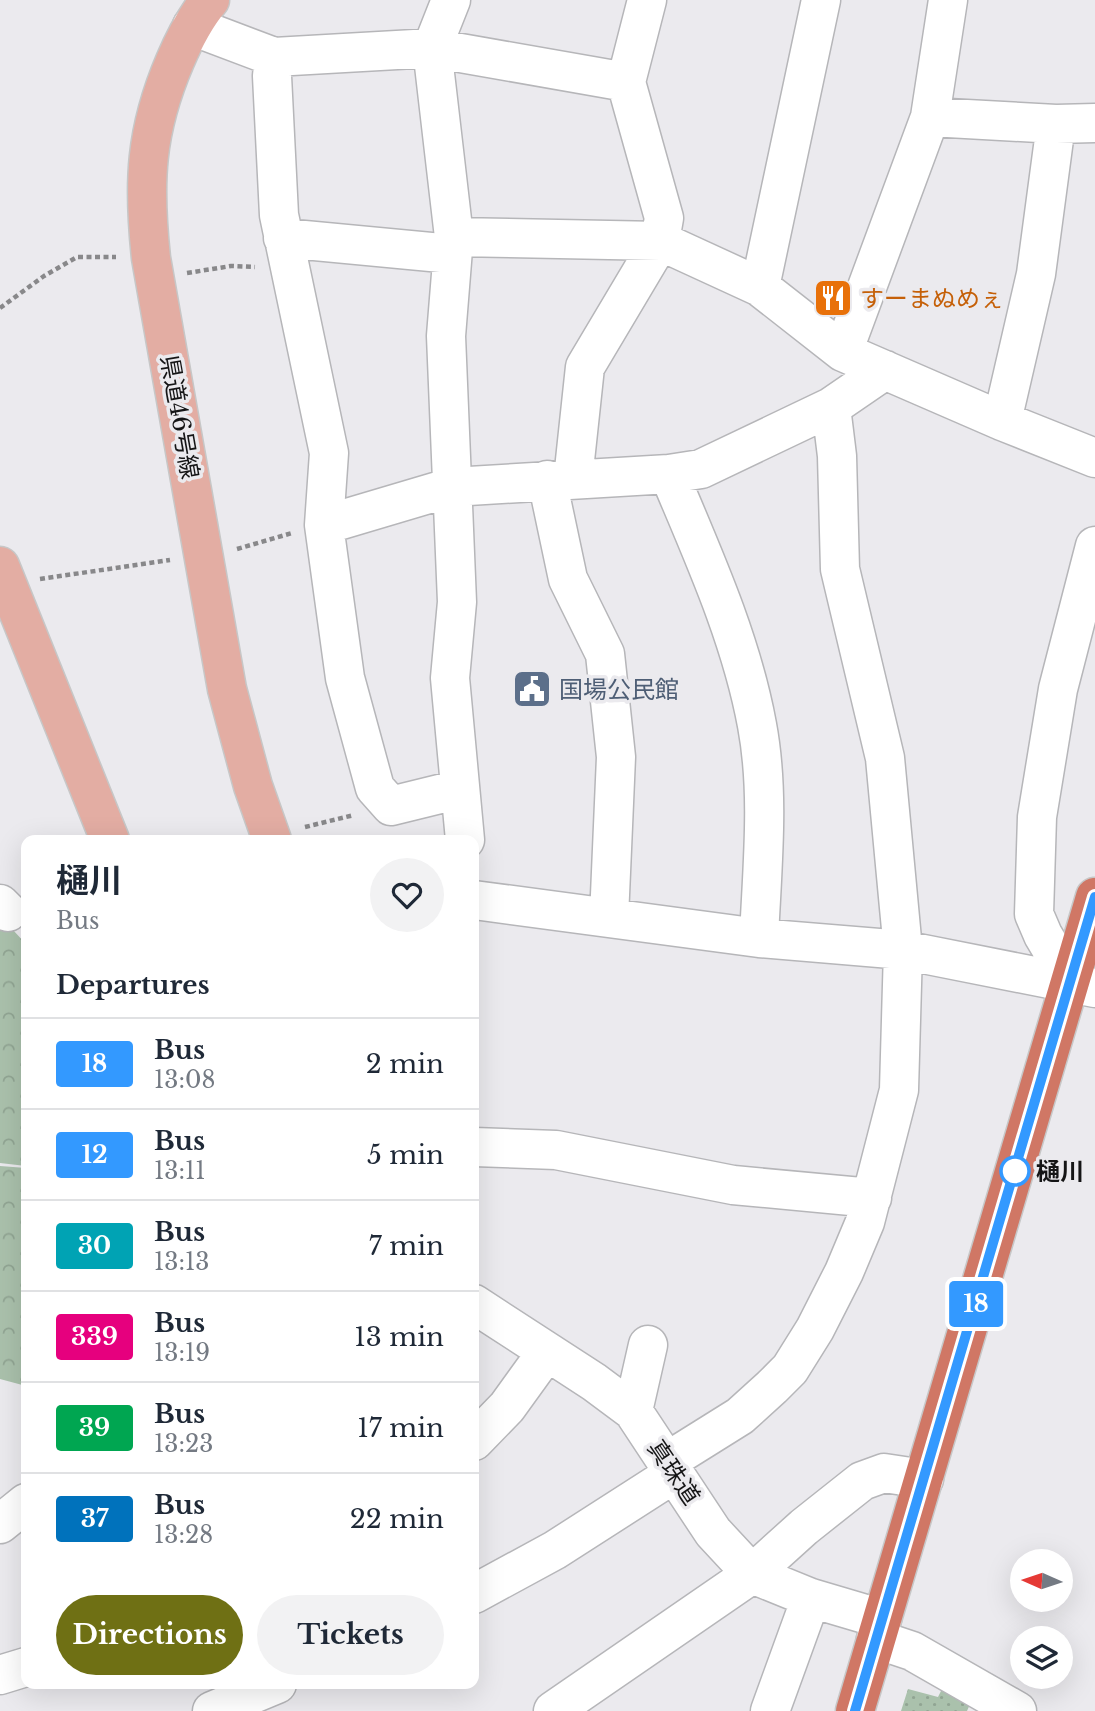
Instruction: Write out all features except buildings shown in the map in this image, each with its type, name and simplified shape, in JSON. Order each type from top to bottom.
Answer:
[{"type":"highway","points":[[855,1711],[924,1479],[1083,985],[1095,897]]},
{"type":"main road","name":"県道46号線","points":[[201,13],[170,71],[150,132],[146,170],[151,257],[228,689],[253,786],[286,834]]},
{"type":"main road","points":[[13,573],[11,624],[108,835]]},
{"type":"street","points":[[451,0],[432,48],[453,246],[446,336],[457,602],[450,678],[465,835]]},
{"type":"street","points":[[609,918],[616,757],[605,654],[568,579],[560,479],[585,367],[660,241],[664,218],[626,82],[647,0]]},
{"type":"street","points":[[760,287],[821,0]]},
{"type":"street","points":[[844,352],[930,117],[948,0]]},
{"type":"street","points":[[201,13],[274,57],[432,48],[626,82]]},
{"type":"street","points":[[274,57],[272,76],[279,215],[329,453],[324,524],[345,678],[374,788],[391,806],[460,789]]},
{"type":"street","points":[[930,117],[1056,124],[1095,123]]},
{"type":"street","points":[[1002,421],[1036,274],[1056,124]]},
{"type":"street","points":[[288,254],[453,246],[660,241],[760,287],[844,352],[1095,458]]},
{"type":"street","points":[[324,524],[452,487],[669,474],[701,469],[831,407],[885,370]]},
{"type":"street","points":[[479,1591],[555,1550],[672,1467],[740,1416],[790,1369],[815,1329],[844,1272],[872,1198],[899,1090],[903,950],[885,758],[839,569],[838,456],[831,407]]},
{"type":"street","points":[[669,474],[735,639],[758,726],[765,807],[759,938]]},
{"type":"street","points":[[1083,985],[1043,934],[1034,914],[1037,817],[1058,689],[1095,546]]},
{"type":"street","points":[[479,901],[759,938],[903,950],[1083,985]]},
{"type":"street","points":[[479,1147],[555,1150],[733,1185],[872,1198]]},
{"type":"street","name":"真珠道","points":[[479,1307],[594,1382],[633,1411],[713,1532],[752,1574],[879,1629],[1017,1711]]},
{"type":"street","points":[[633,1411],[648,1346]]},
{"type":"street","points":[[479,1436],[506,1407],[547,1353]]},
{"type":"street","points":[[553,1711],[752,1574],[804,1527],[862,1481],[884,1473],[924,1479]]},
{"type":"street","points":[[770,1711],[811,1598]]},
{"type":"street","points":[[0,1675],[21,1669]]},
{"type":"street","points":[[203,1689],[210,1711],[265,1689]]},
{"type":"path","points":[[176,275],[288,254]]},
{"type":"path","points":[[0,308],[44,276],[77,257],[122,257]]},
{"type":"path","points":[[225,552],[324,524]]},
{"type":"path","points":[[13,573],[172,560]]},
{"type":"path","points":[[286,834],[391,806]]},
{"type":"green space","points":[[0,916],[21,939],[21,1165],[0,1163]]},
{"type":"green space","points":[[0,1166],[21,1168],[21,1385],[0,1379]]},
{"type":"green space","points":[[908,1689],[938,1697],[942,1689],[971,1702],[967,1711],[901,1711]]},
{"type":"bus line","name":"18","points":[[855,1711],[1095,897]]},
{"type":"place","name":"すーまぬめぇ","points":[[833,298]]},
{"type":"place","name":"国場公民館","points":[[532,689]]},
{"type":"place","name":"樋川","points":[[1015,1171]]}]
